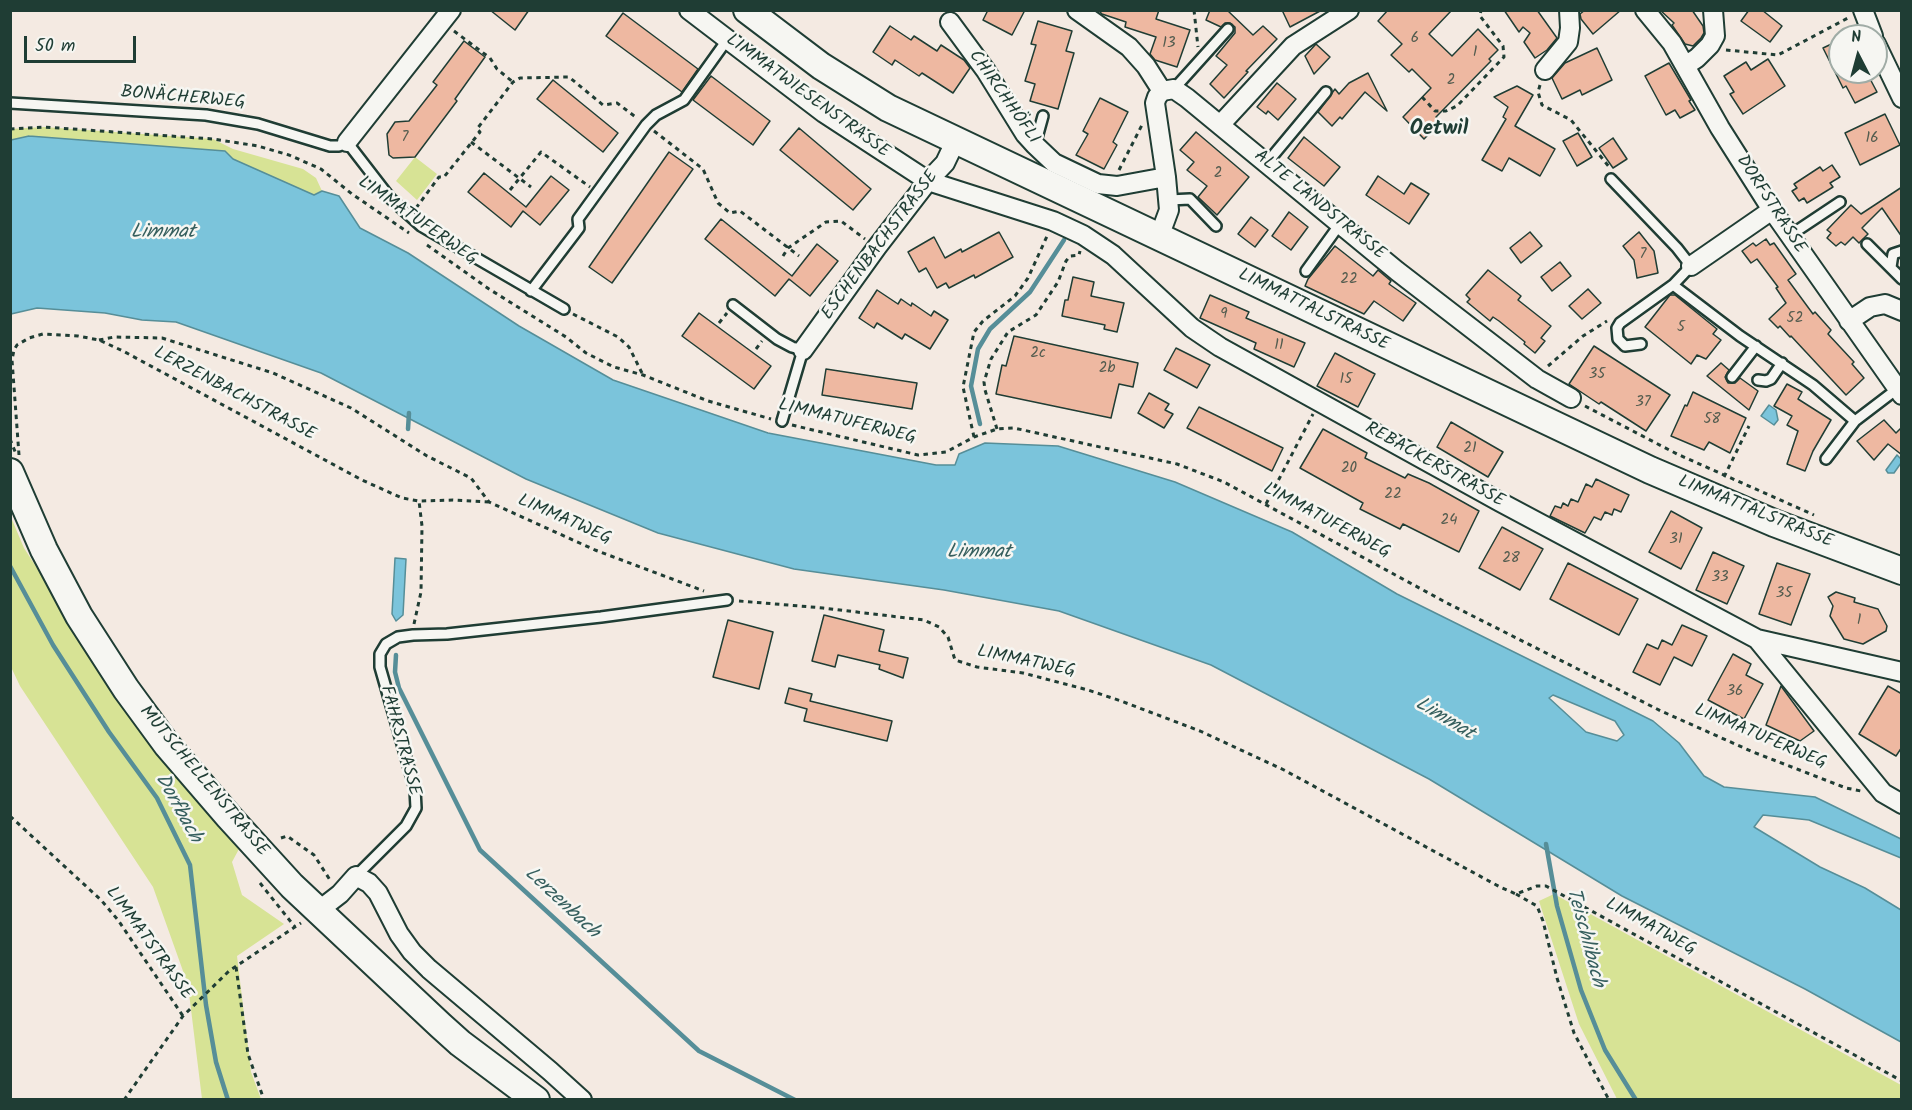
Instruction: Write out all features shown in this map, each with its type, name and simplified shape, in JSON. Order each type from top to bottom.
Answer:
[{"type":"main road","name":"LIMMATTALSTRASSE","points":[[747,10],[798,50],[852,87],[888,108],[1650,470],[1774,523],[1902,571]]},
{"type":"main road","name":"MUTSCHELLENSTRASSE","points":[[15,467],[44,550],[69,598],[126,689],[167,745],[229,818],[292,886],[460,1043],[510,1100]]},
{"type":"main road","name":"MUTSCHELLENSTRASSE","points":[[460,1043],[536,1100]]},
{"type":"street","name":"LIMMATWIESENSTRASSE","points":[[689,10],[824,113],[928,181]]},
{"type":"street","points":[[1220,125],[1293,46],[1349,10]]},
{"type":"street","points":[[1545,70],[1568,42],[1569,10]]},
{"type":"street","name":"DORFSTRASSE","points":[[1645,10],[1672,43],[1720,128],[1772,210],[1899,392]]},
{"type":"street","points":[[1685,66],[1710,45],[1714,36],[1713,10]]},
{"type":"street","name":"ALTE LANDSTRASSE","points":[[1080,11],[1129,47],[1168,90],[1220,125],[1340,224],[1537,379],[1571,398]]},
{"type":"street","points":[[347,142],[446,16]]},
{"type":"street","name":"CHIRCHHÖFLI","points":[[950,22],[986,71],[1025,134],[1054,163],[1098,184],[1117,186],[1166,177]]},
{"type":"street","points":[[1888,69],[1902,98]]},
{"type":"street","points":[[1159,237],[1169,210],[1169,200],[1155,103],[1168,90]]},
{"type":"street","name":"ESCHENBACHSTRASSE","points":[[803,350],[877,247],[928,181],[945,163],[956,140]]},
{"type":"street","name":"REBACKERSTRASSE","points":[[928,181],[1053,221],[1083,235],[1113,255],[1192,328],[1220,347],[1500,502],[1757,639],[1883,793],[1902,804]]},
{"type":"street","points":[[1691,266],[1772,210]]},
{"type":"street","points":[[1850,321],[1870,307],[1885,304],[1902,311]]},
{"type":"street","points":[[1757,639],[1902,672]]},
{"type":"street","points":[[318,911],[340,894],[356,876],[369,883],[378,893],[399,934],[412,952],[582,1100]]},
{"type":"lane","points":[[1168,90],[1228,29]]},
{"type":"lane","points":[[531,291],[579,228],[578,219],[646,125],[656,115],[684,100],[728,40]]},
{"type":"lane","points":[[1266,164],[1326,92]]},
{"type":"lane","name":"BONÄCHERWEG","points":[[10,103],[206,115],[258,124],[330,146],[339,146],[347,142]]},
{"type":"lane","points":[[1035,145],[1043,116]]},
{"type":"lane","points":[[347,142],[391,199],[421,226],[564,309]]},
{"type":"lane","points":[[1612,175],[1691,266],[1673,285],[1620,323],[1617,328],[1618,339],[1625,346],[1641,344]]},
{"type":"lane","points":[[1169,200],[1190,199],[1216,226]]},
{"type":"lane","points":[[1790,236],[1840,202]]},
{"type":"lane","points":[[1306,271],[1340,224]]},
{"type":"lane","points":[[1867,244],[1902,279]]},
{"type":"lane","points":[[1891,267],[1893,254],[1902,251]]},
{"type":"lane","points":[[1673,285],[1813,385],[1855,421]]},
{"type":"lane","points":[[733,305],[777,339],[803,350],[782,421]]},
{"type":"lane","points":[[1732,377],[1756,346]]},
{"type":"lane","points":[[1758,380],[1771,379],[1782,363]]},
{"type":"lane","points":[[1827,459],[1855,421],[1899,392]]},
{"type":"lane","name":"FAHRSTRASSE","points":[[356,876],[406,826],[416,808],[416,789],[380,667],[380,654],[386,644],[398,637],[412,635],[447,634],[727,600]]},
{"type":"path","points":[[1194,10],[1201,59]]},
{"type":"path","points":[[1422,97],[1435,111],[1446,111],[1457,105],[1504,57],[1503,46],[1480,16],[1480,10]]},
{"type":"path","points":[[1710,45],[1723,50],[1779,55],[1863,10]]},
{"type":"path","points":[[446,16],[490,58],[497,69],[513,82]]},
{"type":"path","points":[[1545,70],[1538,92],[1542,105],[1571,120],[1612,175]]},
{"type":"path","points":[[409,216],[480,132],[477,129],[513,82],[520,78],[569,77],[603,105],[617,103],[703,169],[718,203],[730,213],[740,211],[799,256]]},
{"type":"path","points":[[1117,175],[1141,126]]},
{"type":"path","name":"LIMMATUFERWEG","points":[[10,129],[44,127],[213,139],[258,146],[289,155],[321,169],[352,194],[414,236]]},
{"type":"path","points":[[471,142],[531,187]]},
{"type":"path","points":[[510,190],[541,152],[598,193]]},
{"type":"path","points":[[783,256],[788,248],[826,222],[841,221],[877,247]]},
{"type":"path","points":[[974,437],[963,387],[974,332],[983,321],[1015,296],[1028,278],[1050,228]]},
{"type":"path","name":"LIMMATUFERWEG","points":[[422,242],[586,353],[615,368],[644,375],[708,401],[918,455],[946,452],[974,437],[997,429],[1014,428],[1177,464],[1224,482],[1447,603],[1661,711],[1753,752],[1846,788],[1876,794],[1883,793]]},
{"type":"path","points":[[997,429],[984,382],[991,359],[1008,332],[1036,315],[1058,282],[1070,256],[1079,255]]},
{"type":"path","points":[[564,309],[618,337],[629,347],[644,375]]},
{"type":"path","name":"LERZENBACHSTRASSE","points":[[16,345],[43,334],[99,340],[362,480],[402,498],[419,501],[489,502]]},
{"type":"path","points":[[1537,379],[1542,371],[1583,336]]},
{"type":"path","name":"LIMMATWEG","points":[[99,340],[114,337],[162,338],[273,372],[351,408],[427,456],[471,478],[489,502],[595,550],[727,600],[924,620],[939,627],[948,638],[955,660],[977,667],[1023,673],[1088,690],[1200,731],[1284,770],[1500,887],[1516,894],[1537,886],[1546,886],[1902,1081]]},
{"type":"path","points":[[10,342],[16,345],[12,360],[15,467]]},
{"type":"path","points":[[1571,398],[1724,477],[1823,519]]},
{"type":"path","points":[[1265,505],[1308,422]]},
{"type":"path","points":[[1724,477],[1749,426]]},
{"type":"path","points":[[10,439],[15,467]]},
{"type":"path","points":[[412,635],[421,592],[422,526],[419,501]]},
{"type":"path","name":"LIMMATSTRASSE","points":[[10,816],[101,900],[118,920],[183,1017]]},
{"type":"path","points":[[281,838],[288,836],[314,855],[340,894]]},
{"type":"path","points":[[258,880],[296,927]]},
{"type":"path","points":[[1516,894],[1537,906],[1544,921],[1557,978],[1574,1033],[1609,1100]]},
{"type":"path","points":[[124,1100],[183,1017],[236,967],[318,911]]},
{"type":"path","points":[[236,967],[248,1054],[264,1100]]},
{"type":"green space","points":[[44,127],[213,139],[233,149],[303,169],[316,178],[322,191],[314,195],[233,159],[225,151],[29,136],[11,140],[10,129]]},
{"type":"green space","points":[[415,157],[437,174],[417,200],[396,181]]},
{"type":"green space","points":[[10,515],[24,548],[144,734],[239,849],[232,862],[242,895],[284,924],[237,956],[251,1072],[261,1099],[202,1099],[188,985],[153,887],[20,686],[11,667]]},
{"type":"green space","points":[[1554,894],[1901,1085],[1901,1099],[1617,1099],[1579,1024],[1539,901]]},
{"type":"water","name":"Limmat","points":[[29,136],[225,151],[233,159],[314,195],[322,191],[339,196],[360,228],[408,253],[519,326],[613,380],[768,433],[936,465],[955,465],[959,454],[985,443],[1058,446],[1175,482],[1292,532],[1397,594],[1653,721],[1679,743],[1704,776],[1724,787],[1815,797],[1901,839],[1901,858],[1809,820],[1763,815],[1754,827],[1820,867],[1865,888],[1901,910],[1901,1042],[1805,989],[1622,896],[1429,779],[1211,665],[1059,611],[944,590],[794,569],[658,533],[526,479],[321,373],[176,322],[142,320],[105,313],[37,308],[11,314],[11,140]],"holes":[[[1553,695],[1615,721],[1624,735],[1617,741],[1586,732],[1549,698]]]},
{"type":"water","points":[[1769,405],[1776,410],[1778,420],[1774,425],[1761,416]]},
{"type":"water","points":[[1897,455],[1901,463],[1894,473],[1888,473],[1886,470]]},
{"type":"water","points":[[395,558],[406,559],[403,615],[396,621],[392,614]]},
{"type":"building","points":[[490,10],[529,10],[515,30]]},
{"type":"building","points":[[988,10],[1025,10],[1012,35],[983,20]]},
{"type":"building","points":[[1098,10],[1159,10],[1156,19],[1190,30],[1177,67],[1155,60],[1150,54],[1156,37],[1125,27],[1126,22],[1102,14]]},
{"type":"building","points":[[1210,10],[1227,10],[1253,35],[1263,26],[1277,39],[1224,98],[1210,84],[1227,65],[1216,56],[1235,33],[1235,27],[1230,23],[1225,23],[1221,27],[1206,20]]},
{"type":"building","points":[[1282,10],[1322,10],[1290,27]]},
{"type":"building","points":[[1388,10],[1452,10],[1429,34],[1452,56],[1478,29],[1498,50],[1489,59],[1491,61],[1436,117],[1441,122],[1424,139],[1403,117],[1431,88],[1412,69],[1409,72],[1391,55],[1402,44],[1378,21]]},
{"type":"building","points":[[1504,10],[1537,10],[1557,38],[1547,50],[1535,58],[1524,42],[1530,33],[1523,27],[1519,32]]},
{"type":"building","points":[[1585,10],[1621,10],[1593,34],[1581,19],[1580,14]]},
{"type":"building","points":[[1660,10],[1692,10],[1703,26],[1704,33],[1701,38],[1693,46],[1685,44],[1672,25],[1674,23]]},
{"type":"building","points":[[1749,10],[1762,10],[1782,26],[1770,42],[1741,21]]},
{"type":"building","points":[[623,13],[698,69],[682,92],[606,36]]},
{"type":"building","points":[[1038,21],[1072,31],[1066,51],[1074,53],[1058,109],[1030,101],[1035,84],[1025,81],[1036,45],[1031,44]]},
{"type":"building","points":[[890,26],[911,40],[914,36],[937,51],[941,45],[964,60],[970,68],[953,93],[922,73],[919,76],[895,60],[892,65],[873,52]]},
{"type":"building","points":[[464,41],[485,57],[455,99],[457,101],[415,157],[393,158],[389,155],[387,134],[395,122],[409,121],[437,85],[433,82]]},
{"type":"building","points":[[1316,44],[1330,57],[1314,74],[1305,56]]},
{"type":"building","points":[[1828,46],[1828,58],[1823,48]]},
{"type":"building","points":[[1597,48],[1612,80],[1582,95],[1580,90],[1562,99],[1552,78],[1565,63]]},
{"type":"building","points":[[1768,59],[1785,86],[1743,114],[1730,94],[1734,92],[1724,76],[1746,62],[1751,70]]},
{"type":"building","points":[[1669,63],[1695,110],[1680,118],[1675,110],[1666,115],[1645,76]]},
{"type":"building","points":[[1368,73],[1387,111],[1365,92],[1342,119],[1340,117],[1332,126],[1318,112],[1335,89],[1339,94],[1349,83]]},
{"type":"building","points":[[711,76],[770,121],[753,145],[693,100]]},
{"type":"building","points":[[553,80],[618,133],[603,152],[537,99]]},
{"type":"building","points":[[1277,83],[1296,99],[1278,120],[1268,111],[1266,114],[1257,107]]},
{"type":"building","points":[[1841,84],[1873,84],[1877,92],[1855,103],[1846,86],[1843,88]]},
{"type":"building","points":[[1517,86],[1533,95],[1515,126],[1555,149],[1540,176],[1509,158],[1502,171],[1482,160],[1506,119],[1503,117],[1508,107],[1494,97]]},
{"type":"building","points":[[1100,98],[1128,112],[1113,142],[1117,145],[1104,169],[1076,155],[1088,134],[1083,131]]},
{"type":"building","points":[[1885,114],[1900,145],[1860,165],[1845,133]]},
{"type":"building","points":[[799,128],[871,189],[853,210],[780,150]]},
{"type":"building","points":[[1196,132],[1249,177],[1217,215],[1198,197],[1207,186],[1187,170],[1194,162],[1180,150]]},
{"type":"building","points":[[1578,133],[1592,157],[1577,166],[1563,141]]},
{"type":"building","points":[[1304,137],[1340,167],[1324,186],[1288,158]]},
{"type":"building","points":[[1613,138],[1627,159],[1613,168],[1599,148]]},
{"type":"building","points":[[669,152],[693,169],[612,283],[589,267]]},
{"type":"building","points":[[1832,165],[1840,177],[1830,183],[1833,187],[1807,203],[1804,198],[1799,201],[1792,191],[1797,188],[1794,184],[1820,167],[1823,171]]},
{"type":"building","points":[[484,173],[526,207],[551,176],[569,190],[540,225],[523,211],[511,227],[468,192]]},
{"type":"building","points":[[1378,176],[1404,194],[1411,183],[1429,194],[1409,224],[1366,195]]},
{"type":"building","points":[[1902,187],[1902,237],[1882,208],[1862,228],[1868,234],[1859,243],[1853,237],[1845,245],[1841,242],[1836,246],[1827,238],[1831,233],[1827,230],[1851,205],[1861,214]]},
{"type":"building","points":[[1289,212],[1308,227],[1291,250],[1272,236]]},
{"type":"building","points":[[1251,217],[1268,230],[1255,247],[1238,234]]},
{"type":"building","points":[[721,219],[792,276],[817,244],[838,261],[810,296],[789,279],[775,296],[705,239]]},
{"type":"building","points":[[999,232],[1013,257],[975,278],[974,275],[949,288],[946,283],[937,288],[926,268],[919,272],[908,252],[934,237],[945,258],[961,249],[962,252]]},
{"type":"building","points":[[1530,232],[1542,246],[1521,263],[1510,248]]},
{"type":"building","points":[[1639,232],[1654,251],[1658,273],[1637,278],[1634,260],[1623,246]]},
{"type":"building","points":[[1766,239],[1770,245],[1774,243],[1796,274],[1788,280],[1813,314],[1815,312],[1831,330],[1828,334],[1854,362],[1852,364],[1864,378],[1846,395],[1791,336],[1769,319],[1786,303],[1776,288],[1778,287],[1757,259],[1751,263],[1742,251],[1753,243],[1756,246]]},
{"type":"building","points":[[1335,246],[1373,276],[1378,270],[1391,281],[1389,284],[1416,303],[1403,321],[1374,301],[1364,314],[1305,286]]},
{"type":"building","points":[[1560,262],[1571,276],[1552,291],[1541,277]]},
{"type":"building","points":[[1488,270],[1521,296],[1518,300],[1551,326],[1541,338],[1545,341],[1535,353],[1499,321],[1493,317],[1490,321],[1467,302],[1470,299],[1466,295]]},
{"type":"building","points":[[1073,277],[1094,282],[1091,296],[1124,303],[1117,332],[1104,329],[1105,325],[1062,316]]},
{"type":"building","points":[[1588,289],[1601,303],[1582,319],[1569,306]]},
{"type":"building","points":[[877,290],[898,304],[901,299],[911,306],[912,303],[931,316],[934,311],[948,320],[930,349],[905,334],[902,339],[877,323],[874,328],[859,318]]},
{"type":"building","points":[[1210,295],[1249,312],[1246,318],[1305,343],[1294,367],[1254,349],[1256,343],[1200,318]]},
{"type":"building","points":[[1670,295],[1675,295],[1717,329],[1713,334],[1721,340],[1706,359],[1697,355],[1691,364],[1645,327]]},
{"type":"building","points":[[699,313],[771,366],[754,389],[682,336]]},
{"type":"building","points":[[1014,336],[1138,363],[1133,387],[1119,384],[1111,418],[996,394],[1002,365],[1006,366]]},
{"type":"building","points":[[1594,346],[1670,395],[1646,431],[1569,384]]},
{"type":"building","points":[[1176,348],[1210,365],[1197,388],[1164,370]]},
{"type":"building","points":[[1335,353],[1375,374],[1358,407],[1317,386]]},
{"type":"building","points":[[1721,363],[1729,370],[1725,377],[1728,383],[1735,383],[1740,378],[1758,391],[1749,410],[1707,376]]},
{"type":"building","points":[[826,369],[917,383],[912,409],[822,395]]},
{"type":"building","points":[[1787,384],[1802,392],[1798,399],[1831,420],[1813,451],[1805,471],[1787,464],[1798,431],[1787,425],[1792,416],[1774,406]]},
{"type":"building","points":[[1693,392],[1746,418],[1730,453],[1709,442],[1704,450],[1671,436]]},
{"type":"building","points":[[1149,393],[1169,404],[1165,410],[1173,414],[1164,428],[1138,413]]},
{"type":"building","points":[[1199,407],[1283,448],[1272,471],[1187,428]]},
{"type":"building","points":[[1884,420],[1896,433],[1902,427],[1902,455],[1888,444],[1874,460],[1857,441]]},
{"type":"building","points":[[1451,422],[1503,452],[1488,477],[1437,447]]},
{"type":"building","points":[[1323,429],[1367,453],[1365,458],[1405,478],[1408,474],[1429,483],[1479,511],[1459,552],[1403,524],[1400,529],[1360,509],[1363,503],[1300,468]]},
{"type":"building","points":[[1596,479],[1629,495],[1621,512],[1614,509],[1612,515],[1605,512],[1601,520],[1594,517],[1585,533],[1550,516],[1555,506],[1561,508],[1563,503],[1568,506],[1571,499],[1578,502],[1586,484],[1592,487]]},
{"type":"building","points":[[1671,511],[1702,528],[1681,569],[1649,552]]},
{"type":"building","points":[[1502,527],[1543,549],[1520,590],[1479,568]]},
{"type":"building","points":[[1713,552],[1744,566],[1727,604],[1696,590]]},
{"type":"building","points":[[1568,563],[1638,599],[1619,635],[1550,599]]},
{"type":"building","points":[[1777,563],[1810,574],[1791,625],[1759,614]]},
{"type":"building","points":[[1836,592],[1855,598],[1854,602],[1878,609],[1887,626],[1886,631],[1863,644],[1844,639],[1830,616],[1833,606],[1828,597]]},
{"type":"building","points":[[824,615],[884,630],[879,651],[908,658],[903,678],[879,669],[880,665],[838,655],[835,667],[812,661]]},
{"type":"building","points":[[728,620],[773,632],[759,689],[713,677]]},
{"type":"building","points":[[1682,625],[1707,636],[1692,666],[1674,657],[1660,685],[1633,672],[1647,644],[1658,649],[1662,640],[1672,645]]},
{"type":"building","points":[[1733,654],[1751,664],[1746,675],[1763,684],[1744,719],[1708,700]]},
{"type":"building","points":[[1781,686],[1814,731],[1800,741],[1766,725]]},
{"type":"building","points":[[1888,686],[1902,694],[1902,747],[1896,756],[1859,734]]},
{"type":"building","points":[[789,688],[812,694],[810,701],[892,721],[887,741],[804,721],[807,709],[785,703]]},
{"type":"waterway","points":[[980,424],[971,386],[978,349],[990,329],[1030,292],[1064,240]]},
{"type":"waterway","name":"Lerzenbach","points":[[408,429],[409,413]]},
{"type":"waterway","name":"Dorfbach","points":[[10,566],[53,645],[109,732],[157,798],[190,865],[206,1005],[216,1062],[228,1100]]},
{"type":"waterway","name":"Lerzenbach","points":[[396,655],[395,672],[399,688],[480,850],[699,1051],[795,1100]]},
{"type":"waterway","name":"Teischlibach","points":[[1546,844],[1557,906],[1581,990],[1605,1050],[1636,1100]]},
{"type":"district","name":"Oetwil","points":[[1439,130]]}]
